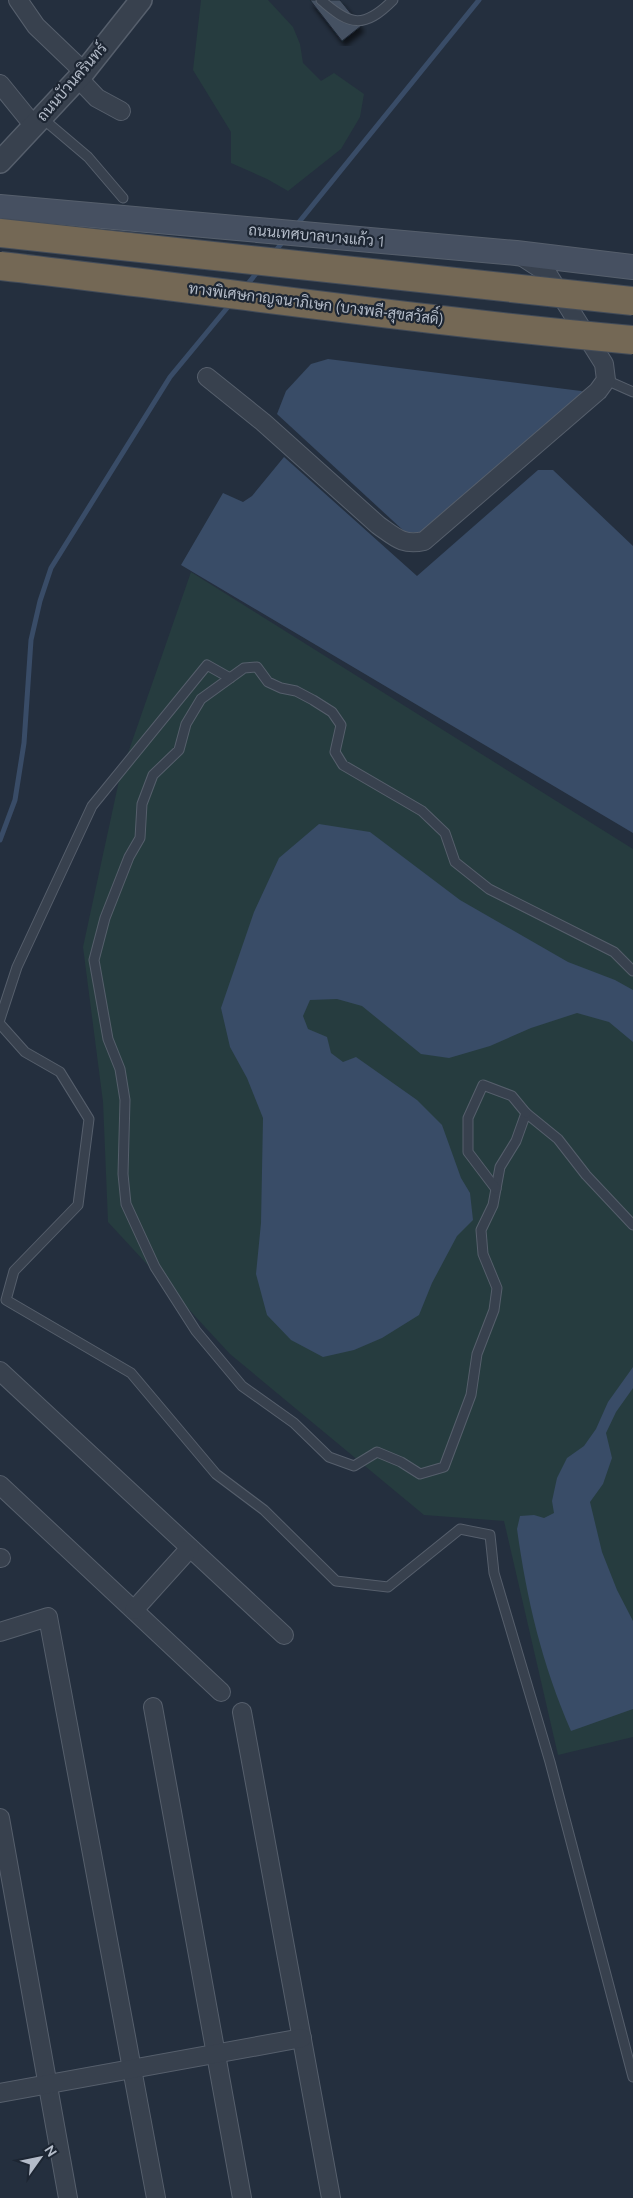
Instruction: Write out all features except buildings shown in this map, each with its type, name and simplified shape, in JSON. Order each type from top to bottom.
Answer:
[{"type":"highway","points":[[0,233],[633,301]]},
{"type":"highway","name":"ทางพิเศษกาญจนาภิเษก (บางพลี-สุขสวัสดิ์)","points":[[0,266],[168,285],[383,314],[633,340]]},
{"type":"main road","name":"ถนนเทศบาลบางแก้ว 1","points":[[0,207],[349,238],[633,266]]},
{"type":"street","points":[[18,0],[36,26],[81,75],[97,98],[121,111]]},
{"type":"street","name":"ถนนบัวนครินทร์","points":[[0,162],[81,75],[141,0]]},
{"type":"street","points":[[0,84],[38,122]]},
{"type":"street","points":[[207,377],[263,422],[378,525],[397,538],[412,544],[424,540],[598,391],[606,380],[604,364],[547,273],[527,258],[516,254]]},
{"type":"street","points":[[0,1371],[284,1635]]},
{"type":"street","points":[[0,1485],[221,1692]]},
{"type":"street","points":[[134,1610],[190,1548]]},
{"type":"street","points":[[0,1632],[48,1617],[156,2198]]},
{"type":"street","points":[[153,1707],[242,2198]]},
{"type":"street","points":[[242,1712],[331,2198]]},
{"type":"street","points":[[0,1818],[68,2198]]},
{"type":"street","points":[[0,2093],[302,2038]]},
{"type":"lane","points":[[321,0],[336,13],[351,21],[364,20],[382,11],[393,0]]},
{"type":"lane","points":[[38,122],[88,158],[123,198]]},
{"type":"lane","points":[[606,380],[633,392]]},
{"type":"lane","points":[[0,1019],[17,967],[92,806],[207,665],[230,678]]},
{"type":"lane","points":[[526,1113],[516,1141],[500,1167],[493,1205],[481,1230],[483,1254],[497,1288],[494,1310],[477,1354],[470,1395],[444,1466],[420,1474],[401,1462],[377,1452],[354,1466],[330,1457],[294,1423],[242,1386],[196,1331],[155,1267],[126,1204],[123,1174],[125,1100],[120,1069],[108,1038],[94,960],[105,918],[129,857],[140,838],[142,804],[153,775],[179,750],[186,724],[201,699],[244,668],[257,667],[268,682],[281,688],[296,691],[332,712],[341,725],[335,752],[343,765],[422,811],[445,833],[455,862],[489,889],[614,952],[633,971]]},
{"type":"lane","points":[[0,1024],[25,1052],[60,1072],[89,1119],[78,1205],[14,1271],[6,1300],[131,1373],[216,1474],[264,1510],[336,1581],[388,1587],[460,1529],[490,1535],[494,1573],[550,1762],[633,2077]]},
{"type":"lane","points":[[496,1189],[468,1152],[468,1118],[483,1085],[512,1096],[526,1113],[558,1139],[586,1175],[633,1225]]},
{"type":"green space","points":[[201,0],[268,0],[293,27],[300,44],[303,63],[321,81],[334,73],[364,94],[360,117],[341,149],[288,191],[267,179],[231,163],[231,132],[193,70]]},
{"type":"green space","points":[[191,572],[633,849],[633,1737],[558,1755],[504,1521],[424,1515],[230,1354],[108,1222],[103,1102],[83,947],[120,776]]},
{"type":"water","points":[[328,359],[581,391],[588,394],[425,533],[405,532],[277,414],[286,391],[311,364]]},
{"type":"water","points":[[284,457],[417,576],[538,470],[553,470],[633,546],[633,833],[181,565],[223,493],[243,502],[252,496]]},
{"type":"water","points":[[319,824],[370,832],[460,900],[568,962],[615,980],[633,990],[633,1042],[609,1022],[577,1013],[531,1028],[490,1046],[449,1058],[421,1054],[362,1006],[337,999],[310,1000],[303,1016],[308,1029],[327,1037],[331,1053],[343,1062],[356,1057],[417,1100],[442,1125],[461,1178],[470,1193],[473,1220],[457,1236],[432,1283],[419,1315],[382,1338],[354,1350],[323,1357],[291,1340],[267,1315],[256,1274],[261,1223],[263,1118],[247,1078],[230,1047],[221,1008],[254,912],[279,858]]},
{"type":"water","points":[[633,1367],[633,1388],[616,1412],[606,1433],[612,1458],[603,1484],[590,1502],[602,1552],[617,1590],[633,1621],[633,1709],[571,1731],[552,1681],[537,1632],[517,1529],[520,1516],[534,1515],[544,1518],[554,1513],[552,1501],[557,1478],[567,1458],[584,1446],[596,1429],[608,1402]]},
{"type":"waterway","points":[[295,227],[479,0]]},
{"type":"waterway","points":[[273,254],[285,239]]},
{"type":"waterway","points":[[246,286],[259,270]]},
{"type":"waterway","points":[[0,840],[15,800],[24,743],[31,640],[40,601],[51,568],[170,377],[232,302]]}]
